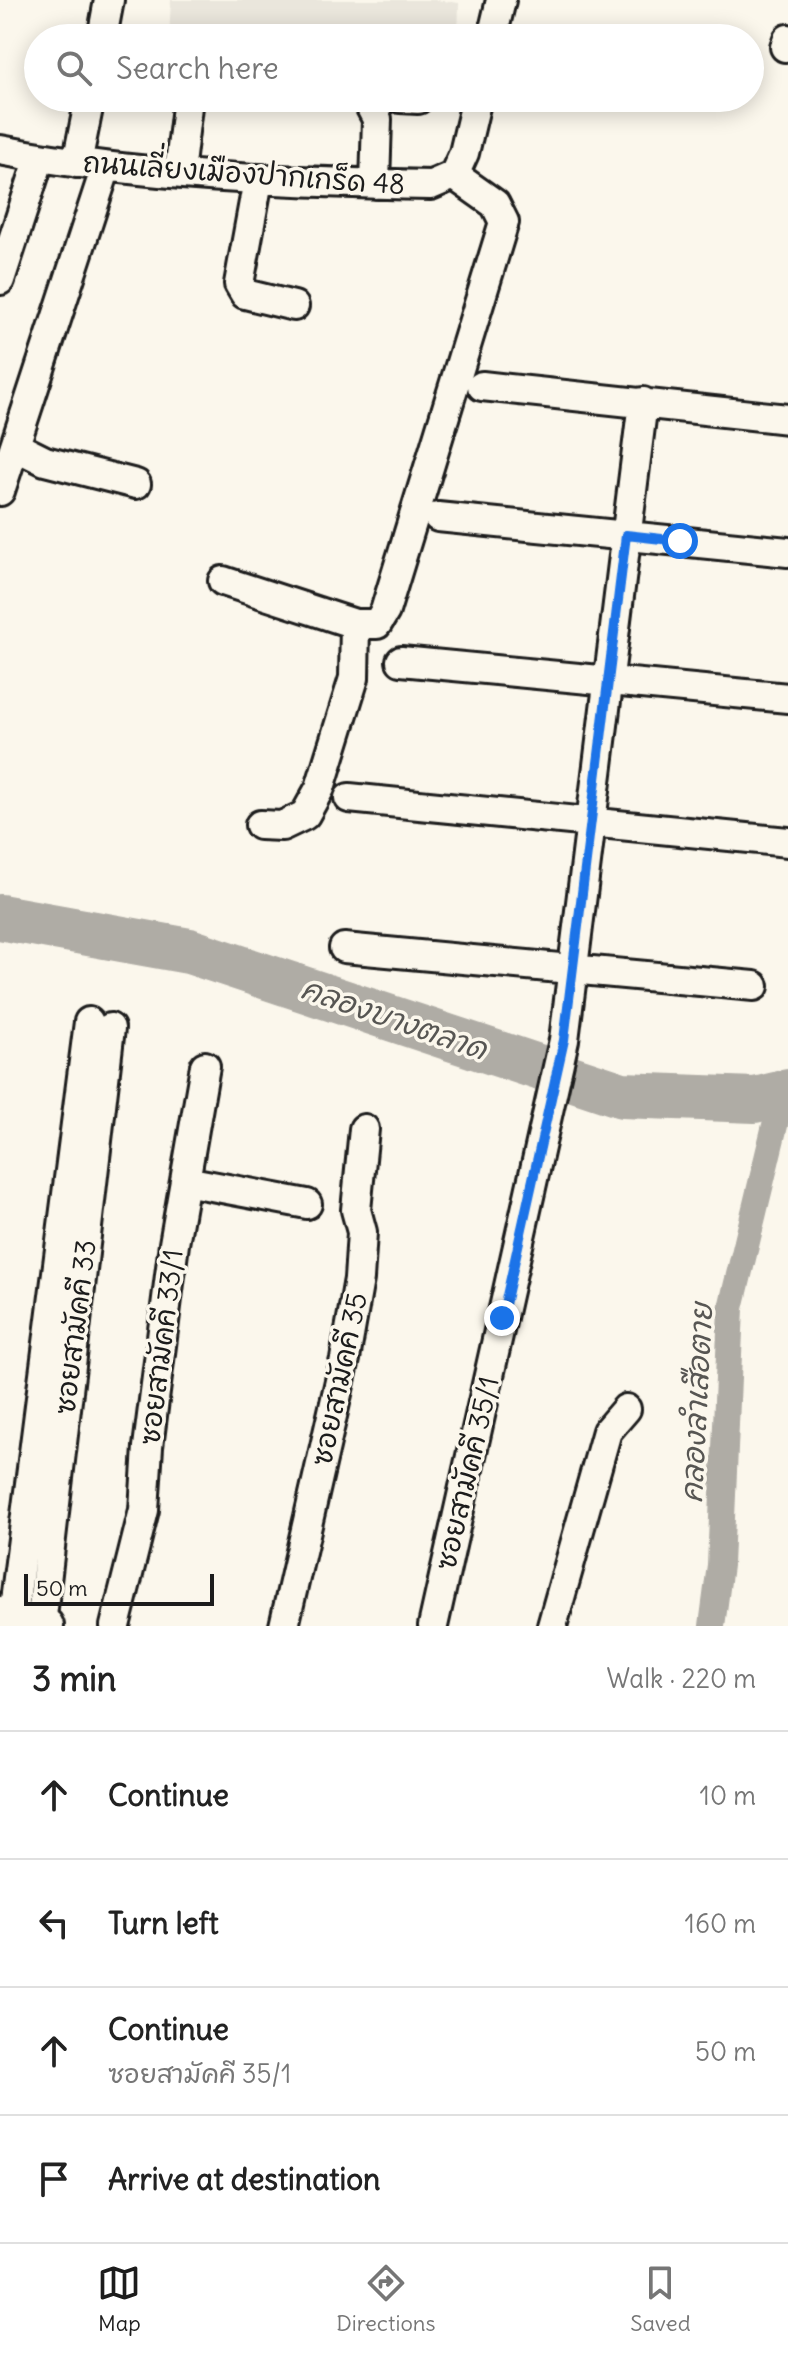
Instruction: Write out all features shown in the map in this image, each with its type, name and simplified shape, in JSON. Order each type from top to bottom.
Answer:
[{"type":"street","points":[[105,24],[109,0]]},
{"type":"street","points":[[495,24],[501,0]]},
{"type":"street","points":[[77,163],[87,112]]},
{"type":"street","points":[[179,173],[186,112]]},
{"type":"street","points":[[373,112],[377,119],[375,184]]},
{"type":"street","points":[[223,581],[355,624],[377,624],[385,611],[504,222],[495,204],[454,175],[464,153],[474,112]]},
{"type":"street","name":"ถนนเลี่ยงเมืองปากเกร็ด 48","points":[[0,150],[106,167],[258,180],[431,185],[454,175]]},
{"type":"street","points":[[0,280],[40,157]]},
{"type":"street","points":[[0,491],[106,167]]},
{"type":"street","points":[[258,180],[239,284],[245,294],[294,306]]},
{"type":"street","points":[[482,386],[788,419]]},
{"type":"street","name":"ซอยสามัคคี 35/1","points":[[433,1626],[564,1040],[643,402]]},
{"type":"street","points":[[15,446],[45,461],[136,484]]},
{"type":"street","points":[[438,517],[788,552]]},
{"type":"street","points":[[260,825],[282,826],[305,815],[320,788],[354,678],[355,624]]},
{"type":"street","points":[[401,661],[788,698]]},
{"type":"street","points":[[349,798],[788,842]]},
{"type":"street","points":[[344,948],[754,986]]},
{"type":"street","points":[[24,1621],[99,1025]]},
{"type":"street","name":"ซอยสามัคคี 33/1","points":[[115,1626],[144,1510],[148,1447],[185,1181],[205,1066]]},
{"type":"street","name":"ซอยสามัคคี 35","points":[[284,1626],[345,1359],[359,1279],[362,1232],[356,1210],[364,1129]]},
{"type":"street","points":[[185,1181],[307,1204]]},
{"type":"street","points":[[552,1626],[607,1431],[626,1409]]},
{"type":"shaded area","points":[[171,0],[436,0],[459,3],[458,24],[170,24]]},
{"type":"waterway","name":"คลองบางตลาด","points":[[0,917],[189,951],[622,1095],[755,1100],[788,1092]]},
{"type":"waterway","name":"คลองลำเสือตาย","points":[[712,1626],[720,1565],[731,1308],[783,1092]]},
{"type":"route","points":[[502,1318],[564,1040],[626,535],[680,541]]}]
